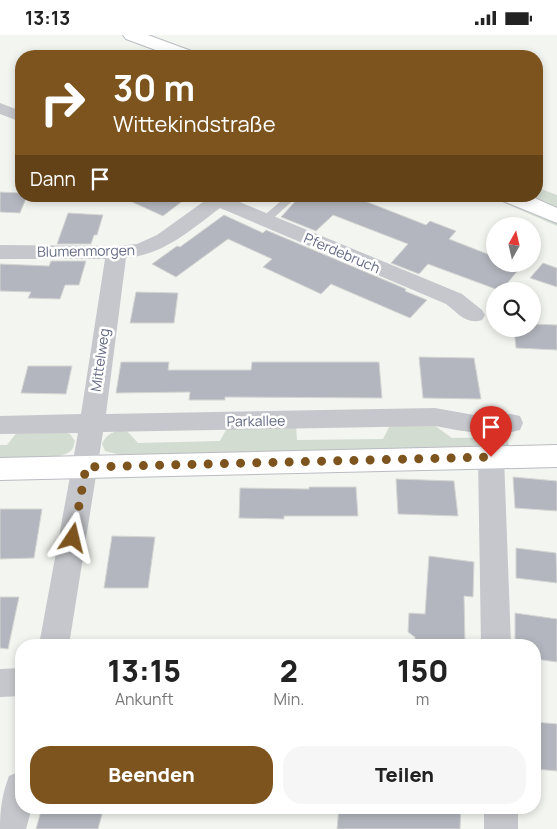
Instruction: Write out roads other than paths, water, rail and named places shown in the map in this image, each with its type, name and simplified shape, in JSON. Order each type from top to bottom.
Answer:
[{"type":"street","points":[[132,35],[172,50]]},
{"type":"street","points":[[0,108],[15,114]]},
{"type":"street","name":"Blumenmorgen","points":[[0,252],[116,253],[141,250],[164,240],[207,202]]},
{"type":"street","name":"Pferdebruch","points":[[221,202],[454,299],[474,315]]},
{"type":"street","points":[[525,202],[557,216]]},
{"type":"street","name":"Mittelweg","points":[[55,639],[86,467],[116,253]]},
{"type":"street","name":"Parkallee","points":[[0,425],[434,417],[474,424],[511,423]]},
{"type":"street","points":[[0,469],[557,456]]},
{"type":"street","points":[[491,457],[496,639]]},
{"type":"street","points":[[0,683],[15,682]]},
{"type":"street","points":[[9,829],[15,808]]},
{"type":"street","points":[[501,814],[502,829]]},
{"type":"lane","points":[[264,220],[286,202]]}]
